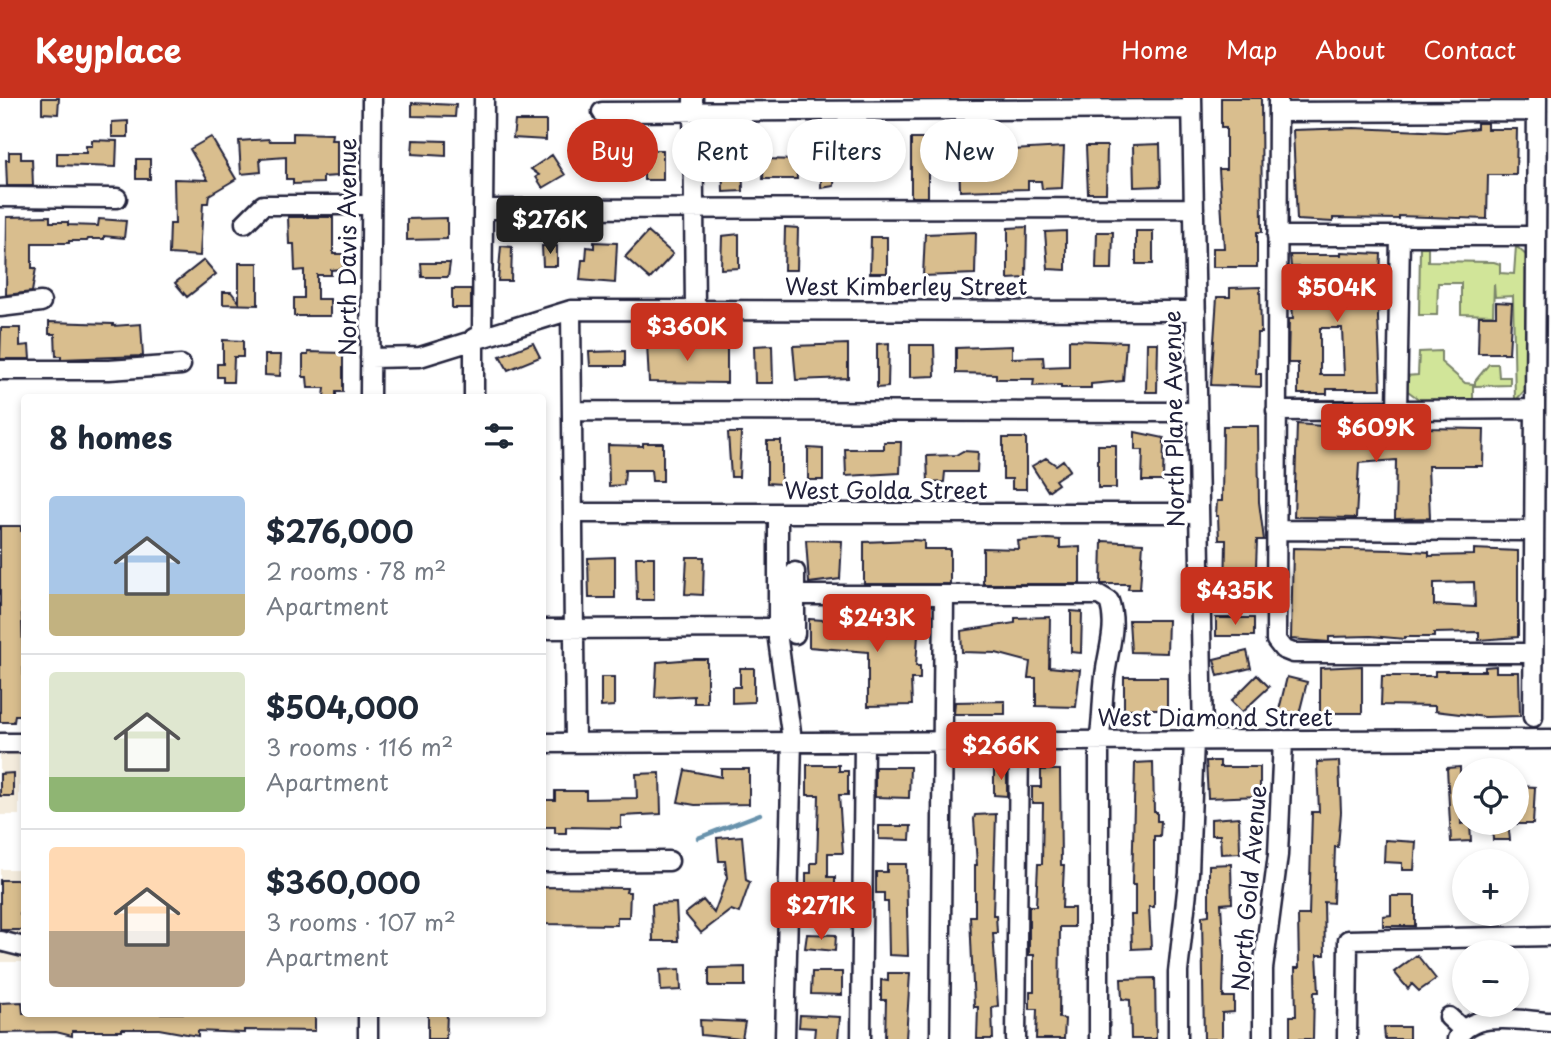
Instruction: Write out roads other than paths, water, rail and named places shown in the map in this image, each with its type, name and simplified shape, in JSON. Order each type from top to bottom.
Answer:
[{"type":"street","name":"North Davis Avenue","points":[[370,394],[372,98]]},
{"type":"street","points":[[474,394],[483,209],[484,98]]},
{"type":"street","points":[[602,112],[694,105],[1192,104]]},
{"type":"street","name":"North Plane Avenue","points":[[1178,1039],[1178,972],[1189,873],[1198,740],[1198,513],[1192,104]]},
{"type":"street","points":[[694,105],[695,309]]},
{"type":"street","points":[[1533,653],[1293,653],[1283,649],[1276,640],[1278,105],[1537,105],[1536,236],[1543,297],[1543,324],[1534,409],[1533,716]]},
{"type":"street","points":[[0,197],[117,198]]},
{"type":"street","points":[[245,223],[263,205],[371,205]]},
{"type":"street","points":[[483,209],[1194,208]]},
{"type":"street","points":[[1277,236],[1536,236]]},
{"type":"street","points":[[1396,411],[1399,236]]},
{"type":"street","points":[[0,307],[41,302]]},
{"type":"street","points":[[571,310],[575,513],[575,743]]},
{"type":"street","name":"West Kimberley Street","points":[[370,358],[419,356],[571,310],[1196,311]]},
{"type":"street","points":[[0,370],[109,370],[181,365]]},
{"type":"street","points":[[1276,411],[1534,409]]},
{"type":"street","points":[[573,411],[1197,412]]},
{"type":"street","name":"West Golda Street","points":[[575,513],[1198,513]]},
{"type":"street","points":[[778,513],[787,631]]},
{"type":"street","points":[[1276,530],[1534,531]]},
{"type":"street","points":[[785,1039],[792,740],[778,640],[787,631],[795,595],[795,572]]},
{"type":"street","points":[[795,595],[1099,595],[1109,601],[1113,636],[1105,677],[1105,706],[1098,741],[1099,1039]]},
{"type":"street","points":[[940,1039],[944,595]]},
{"type":"street","points":[[546,629],[787,631]]},
{"type":"street","name":"West Diamond Street","points":[[546,743],[1551,739]]},
{"type":"street","name":"North Gold Avenue","points":[[1263,1039],[1263,969],[1278,855],[1283,740]]},
{"type":"street","points":[[1016,1039],[1019,741]]},
{"type":"street","points":[[861,1039],[864,742]]},
{"type":"street","points":[[0,743],[21,743]]},
{"type":"street","points":[[546,862],[668,861]]},
{"type":"street","points":[[1347,1039],[1348,940],[1551,936]]},
{"type":"street","points":[[0,941],[21,946]]},
{"type":"street","points":[[368,1017],[368,1039]]},
{"type":"street","points":[[1449,1017],[1460,1034],[1479,1021],[1551,1022]]},
{"type":"waterway","points":[[698,838],[760,814]]}]
